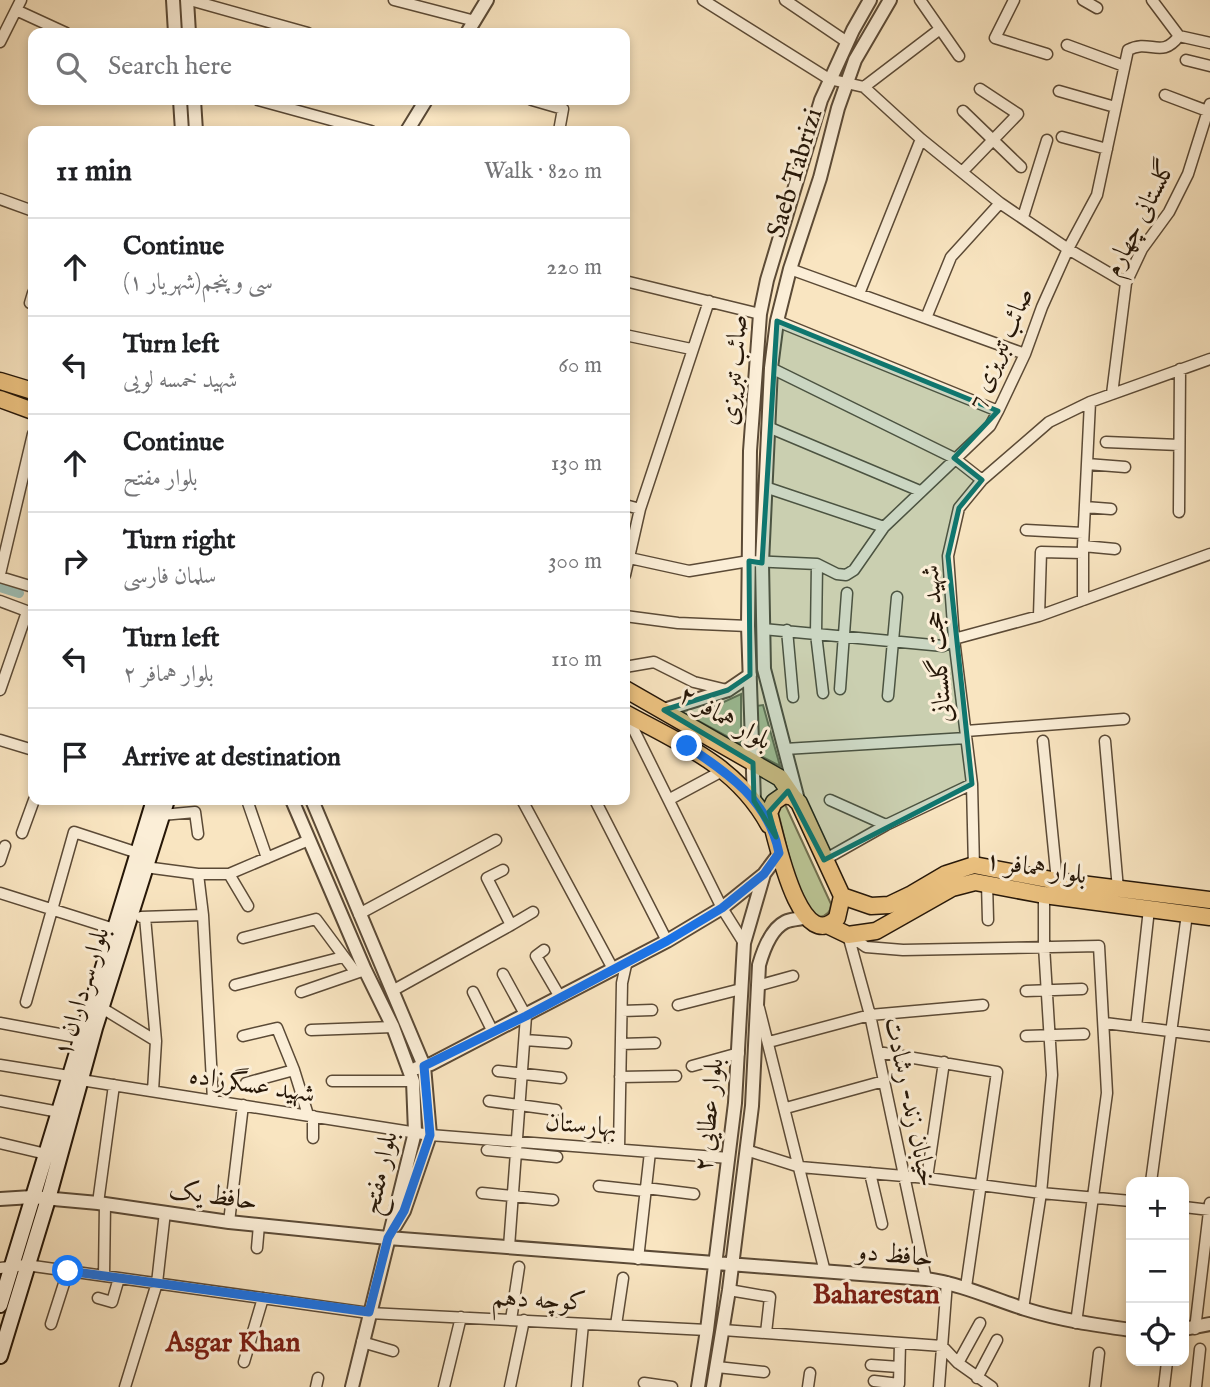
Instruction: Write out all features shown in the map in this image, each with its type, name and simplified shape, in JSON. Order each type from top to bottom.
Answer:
[{"type":"main road","points":[[0,381],[28,389]]},
{"type":"main road","points":[[0,399],[28,409]]},
{"type":"main road","name":"بلوار همافر ۲","points":[[630,692],[780,778],[796,800]]},
{"type":"main road","name":"بلوار همافر ۲","points":[[630,716],[687,746],[741,784],[754,801],[778,845]]},
{"type":"main road","points":[[827,925],[837,918],[842,896],[796,800],[780,796],[771,805],[769,813],[793,898],[808,918],[848,935]]},
{"type":"main road","name":"بلوار سرداران ۱","points":[[0,1356],[48,1199],[75,1078],[81,1038],[152,805]]},
{"type":"main road","name":"بلوار سرداران ۱","points":[[0,1305],[6,1268],[33,1197],[59,1112],[102,1008],[165,805]]},
{"type":"main road","name":"بلوار همافر ۱","points":[[842,896],[871,906],[889,905],[946,874],[974,865],[1057,881],[1210,900]]},
{"type":"main road","name":"بلوار همافر ۱","points":[[848,935],[876,931],[952,888],[981,882],[1044,895],[1210,917]]},
{"type":"street","points":[[0,42],[21,0]]},
{"type":"street","points":[[173,0],[175,28]]},
{"type":"street","points":[[189,28],[189,0],[290,28]]},
{"type":"street","points":[[394,0],[475,21]]},
{"type":"street","points":[[470,28],[487,0]]},
{"type":"street","points":[[703,0],[829,79],[864,87],[921,139],[1000,203],[1068,249],[1126,283]]},
{"type":"street","points":[[785,0],[853,36],[857,41],[866,40]]},
{"type":"street","name":"صائب تبریزی","points":[[796,800],[764,669],[763,629],[755,562],[750,452],[760,314],[767,280],[821,100],[850,36],[870,0]]},
{"type":"street","name":"Saeb Tabrizi","points":[[771,368],[777,321],[790,269],[820,178],[838,108],[866,40],[890,0]]},
{"type":"street","points":[[920,0],[959,56]]},
{"type":"street","points":[[1014,0],[995,38],[1047,54]]},
{"type":"street","points":[[1083,0],[1097,8]]},
{"type":"street","points":[[1152,0],[1180,36],[1210,43]]},
{"type":"street","points":[[16,10],[55,28]]},
{"type":"street","points":[[864,87],[940,29]]},
{"type":"street","name":"صائب تبریزی 7","points":[[630,559],[689,571],[755,562],[817,564],[846,575],[854,570],[884,527],[989,426],[1025,354],[1068,249],[1097,195],[1128,50],[1137,45],[1164,48],[1172,46],[1180,36]]},
{"type":"street","points":[[1067,45],[1124,66]]},
{"type":"street","points":[[1186,60],[1210,66]]},
{"type":"street","points":[[963,172],[1018,114],[980,89]]},
{"type":"street","points":[[1059,91],[1115,107]]},
{"type":"street","points":[[1165,95],[1209,109]]},
{"type":"street","points":[[821,100],[827,97],[834,99],[838,108]]},
{"type":"street","points":[[180,105],[182,126],[196,125],[194,105]]},
{"type":"street","points":[[276,105],[354,126]]},
{"type":"street","points":[[410,126],[423,105]]},
{"type":"street","points":[[549,105],[563,109],[560,126]]},
{"type":"street","name":"گلستانی چهارم","points":[[1112,394],[1126,283],[1142,249],[1169,212],[1188,174],[1209,109]]},
{"type":"street","points":[[963,111],[1021,167]]},
{"type":"street","points":[[1062,136],[1107,149]]},
{"type":"street","points":[[859,294],[921,139]]},
{"type":"street","points":[[1023,217],[1047,140]]},
{"type":"street","points":[[0,199],[28,209]]},
{"type":"street","points":[[926,318],[951,257],[1000,203]]},
{"type":"street","points":[[790,269],[1025,354]]},
{"type":"street","points":[[630,282],[760,314]]},
{"type":"street","points":[[630,547],[691,349],[709,301]]},
{"type":"street","points":[[777,321],[998,411]]},
{"type":"street","points":[[630,336],[691,349]]},
{"type":"street","name":"شهید حجت گلستانی","points":[[988,920],[981,882],[974,865],[972,784],[954,639],[948,556],[959,508],[982,480],[1049,422],[1090,402],[1210,359]]},
{"type":"street","points":[[771,368],[954,458],[982,480]]},
{"type":"street","name":"صائب تبریزی","points":[[754,801],[748,626],[765,487],[771,368]]},
{"type":"street","points":[[1179,512],[1180,369]]},
{"type":"street","points":[[1083,600],[1083,533],[1090,402]]},
{"type":"street","points":[[768,426],[920,491]]},
{"type":"street","points":[[1106,442],[1179,445]]},
{"type":"street","points":[[28,455],[0,575],[28,585]]},
{"type":"street","points":[[1087,464],[1125,467]]},
{"type":"street","points":[[765,487],[884,527]]},
{"type":"street","points":[[630,506],[640,509]]},
{"type":"street","points":[[1085,507],[1111,509]]},
{"type":"street","points":[[1026,530],[1083,533]]},
{"type":"street","points":[[1039,616],[1041,552],[1115,549]]},
{"type":"street","points":[[763,629],[943,646],[954,639],[1039,616],[1210,554]]},
{"type":"street","points":[[817,564],[816,634],[823,693]]},
{"type":"street","points":[[840,689],[847,593]]},
{"type":"street","points":[[888,696],[897,597]]},
{"type":"street","points":[[0,601],[28,612]]},
{"type":"street","points":[[630,617],[678,623],[748,626]]},
{"type":"street","points":[[0,690],[28,618]]},
{"type":"street","points":[[787,630],[793,697]]},
{"type":"street","points":[[630,666],[654,662],[694,682],[727,690]]},
{"type":"street","points":[[664,710],[727,690],[750,678],[759,686],[767,682]]},
{"type":"street","points":[[785,749],[1124,719]]},
{"type":"street","points":[[630,723],[722,908],[744,943]]},
{"type":"street","points":[[0,740],[28,748]]},
{"type":"street","points":[[1043,741],[1057,881]]},
{"type":"street","points":[[1105,741],[1118,889]]},
{"type":"street","points":[[670,799],[724,771]]},
{"type":"street","points":[[824,860],[887,825],[972,784]]},
{"type":"street","points":[[830,800],[887,825]]},
{"type":"street","points":[[22,833],[32,805]]},
{"type":"street","points":[[249,805],[267,858]]},
{"type":"street","name":"بلوار مفتح","points":[[294,805],[360,971],[393,1027],[411,1075],[415,1132],[388,1238]]},
{"type":"street","name":"بلوار مفتح","points":[[314,805],[424,1066],[430,1135],[404,1211],[388,1238]]},
{"type":"street","points":[[525,805],[612,969]]},
{"type":"street","points":[[598,805],[667,941]]},
{"type":"street","points":[[162,815],[195,812],[198,834]]},
{"type":"street","points":[[26,1002],[74,832],[138,853]]},
{"type":"street","points":[[145,867],[198,874],[229,874],[309,840]]},
{"type":"street","points":[[359,914],[496,840]]},
{"type":"street","name":"بلوار عطایی ۲","points":[[698,1387],[735,1103],[744,943],[764,874],[778,845]]},
{"type":"street","points":[[0,861],[5,846]]},
{"type":"street","points":[[503,870],[487,878],[511,925]]},
{"type":"street","points":[[198,874],[203,915],[213,1100]]},
{"type":"street","points":[[229,874],[248,906]]},
{"type":"street","points":[[332,1081],[411,1075],[612,969],[626,965],[722,908],[764,874]]},
{"type":"street","points":[[0,894],[114,929]]},
{"type":"street","points":[[1023,1308],[1041,1193],[1052,1068],[1049,990],[1044,946],[1044,895]]},
{"type":"street","points":[[1136,1027],[1149,909]]},
{"type":"street","points":[[391,991],[533,912]]},
{"type":"street","points":[[130,917],[203,915]]},
{"type":"street","points":[[1152,1177],[1187,915]]},
{"type":"street","points":[[145,917],[156,1041],[153,1091]]},
{"type":"street","name":"بلوار عطایی ۲","points":[[713,1387],[728,1295],[752,1106],[757,985],[762,954],[779,926],[786,921],[808,918]]},
{"type":"street","points":[[243,938],[316,919],[343,957],[360,971]]},
{"type":"street","points":[[848,935],[866,947],[903,950],[1099,946],[1107,1093],[1076,1323]]},
{"type":"street","name":"خیابان زند- رشادت","points":[[848,935],[870,1015],[926,1279]]},
{"type":"street","points":[[544,950],[536,956],[560,997]]},
{"type":"street","points":[[235,985],[343,957]]},
{"type":"street","points":[[619,1149],[622,983],[626,965]]},
{"type":"street","points":[[301,992],[360,971]]},
{"type":"street","points":[[503,974],[526,1016],[519,1141],[509,1247]]},
{"type":"street","points":[[757,985],[793,976]]},
{"type":"street","points":[[678,1005],[741,989]]},
{"type":"street","points":[[1026,991],[1082,989]]},
{"type":"street","points":[[473,992],[493,1032]]},
{"type":"street","points":[[757,1000],[825,1272]]},
{"type":"street","points":[[769,1042],[870,1015],[983,1005]]},
{"type":"street","points":[[102,1008],[156,1041]]},
{"type":"street","points":[[622,1011],[652,1010]]},
{"type":"street","points":[[0,1023],[81,1038]]},
{"type":"street","points":[[1105,1023],[1210,1036]]},
{"type":"street","points":[[311,1030],[393,1027]]},
{"type":"street","points":[[243,1036],[277,1028],[311,1116],[313,1138]]},
{"type":"street","points":[[1026,1036],[1084,1034]]},
{"type":"street","points":[[525,1040],[566,1043]]},
{"type":"street","points":[[621,1044],[655,1043]]},
{"type":"street","points":[[878,1052],[997,1072],[965,1287]]},
{"type":"street","points":[[692,1066],[739,1053]]},
{"type":"street","points":[[927,1178],[944,1062]]},
{"type":"street","name":"شهید عسگرزاده","points":[[0,1065],[430,1135]]},
{"type":"street","points":[[246,1083],[294,1070]]},
{"type":"street","points":[[498,1071],[561,1078]]},
{"type":"street","points":[[620,1077],[676,1076]]},
{"type":"street","points":[[786,1108],[884,1081]]},
{"type":"street","points":[[104,1276],[102,1204],[114,1085]]},
{"type":"street","points":[[0,1101],[59,1112]]},
{"type":"street","points":[[489,1101],[556,1110]]},
{"type":"street","points":[[735,1103],[752,1106]]},
{"type":"street","points":[[229,1222],[243,1105]]},
{"type":"street","name":"بهارستان","points":[[430,1135],[729,1158]]},
{"type":"street","points":[[0,1143],[46,1154]]},
{"type":"street","points":[[487,1150],[557,1157]]},
{"type":"street","points":[[746,1150],[800,1167],[927,1178],[1126,1201]]},
{"type":"street","points":[[638,1259],[650,1152]]},
{"type":"street","points":[[870,1173],[882,1224]]},
{"type":"street","points":[[599,1186],[694,1194]]},
{"type":"street","points":[[482,1194],[553,1200]]},
{"type":"street","name":"حافظ یک","points":[[0,1199],[33,1197],[229,1222],[388,1238]]},
{"type":"street","points":[[1189,1207],[1210,1208],[1207,1239],[1189,1329],[1210,1324]]},
{"type":"street","points":[[125,1387],[157,1283],[165,1212]]},
{"type":"street","points":[[257,1248],[259,1225]]},
{"type":"street","points":[[352,1387],[388,1238],[715,1265]]},
{"type":"street","points":[[694,1263],[707,1270],[712,1291],[721,1289],[728,1295],[769,1297],[766,1333]]},
{"type":"street","name":"کوچه دهم","points":[[6,1268],[26,1265],[369,1312],[707,1330]]},
{"type":"street","name":"حافظ دو","points":[[715,1265],[947,1282],[1076,1323],[1126,1329]]},
{"type":"street","points":[[511,1320],[520,1267]]},
{"type":"street","points":[[51,1324],[68,1271]]},
{"type":"street","points":[[98,1298],[112,1301],[119,1278]]},
{"type":"street","points":[[616,1325],[623,1278]]},
{"type":"street","points":[[939,1387],[947,1282]]},
{"type":"street","points":[[244,1362],[263,1298]]},
{"type":"street","points":[[444,1387],[461,1317]]},
{"type":"street","points":[[510,1387],[524,1320]]},
{"type":"street","points":[[958,1363],[980,1323]]},
{"type":"street","points":[[577,1387],[583,1324]]},
{"type":"street","points":[[723,1330],[942,1346],[958,1363],[992,1387]]},
{"type":"street","points":[[977,1378],[997,1340]]},
{"type":"street","points":[[362,1342],[393,1351]]},
{"type":"street","points":[[874,1381],[899,1384],[900,1343]]},
{"type":"street","points":[[1196,1387],[1200,1349]]},
{"type":"street","points":[[1095,1387],[1099,1353]]},
{"type":"street","points":[[870,1364],[899,1367]]},
{"type":"street","points":[[1164,1387],[1167,1366]]},
{"type":"street","points":[[717,1367],[764,1372]]},
{"type":"street","points":[[808,1387],[810,1373]]},
{"type":"street","points":[[645,1384],[672,1387]]},
{"type":"highlighted area","points":[[777,321],[998,411],[954,458],[982,480],[959,508],[948,556],[972,784],[824,860],[788,791],[769,812],[776,837],[754,801],[753,763],[664,710],[728,690],[750,675],[749,561],[762,563]]},
{"type":"green space","points":[[741,694],[741,744],[691,717]]},
{"type":"green space","points":[[763,705],[780,766],[759,755],[756,706]]},
{"type":"green space","points":[[784,802],[831,904],[824,916],[819,917],[806,909],[792,868],[776,804]]},
{"type":"waterway","points":[[0,587],[19,593]]},
{"type":"district","name":"Baharestan","points":[[876,1295]]},
{"type":"district","name":"Asgar Khan","points":[[233,1343]]},
{"type":"route","points":[[68,1271],[369,1312],[388,1238],[404,1211],[430,1135],[424,1066],[526,1016],[596,977],[626,965],[667,941],[722,908],[764,874],[779,853],[776,837],[741,784],[687,746]]}]
